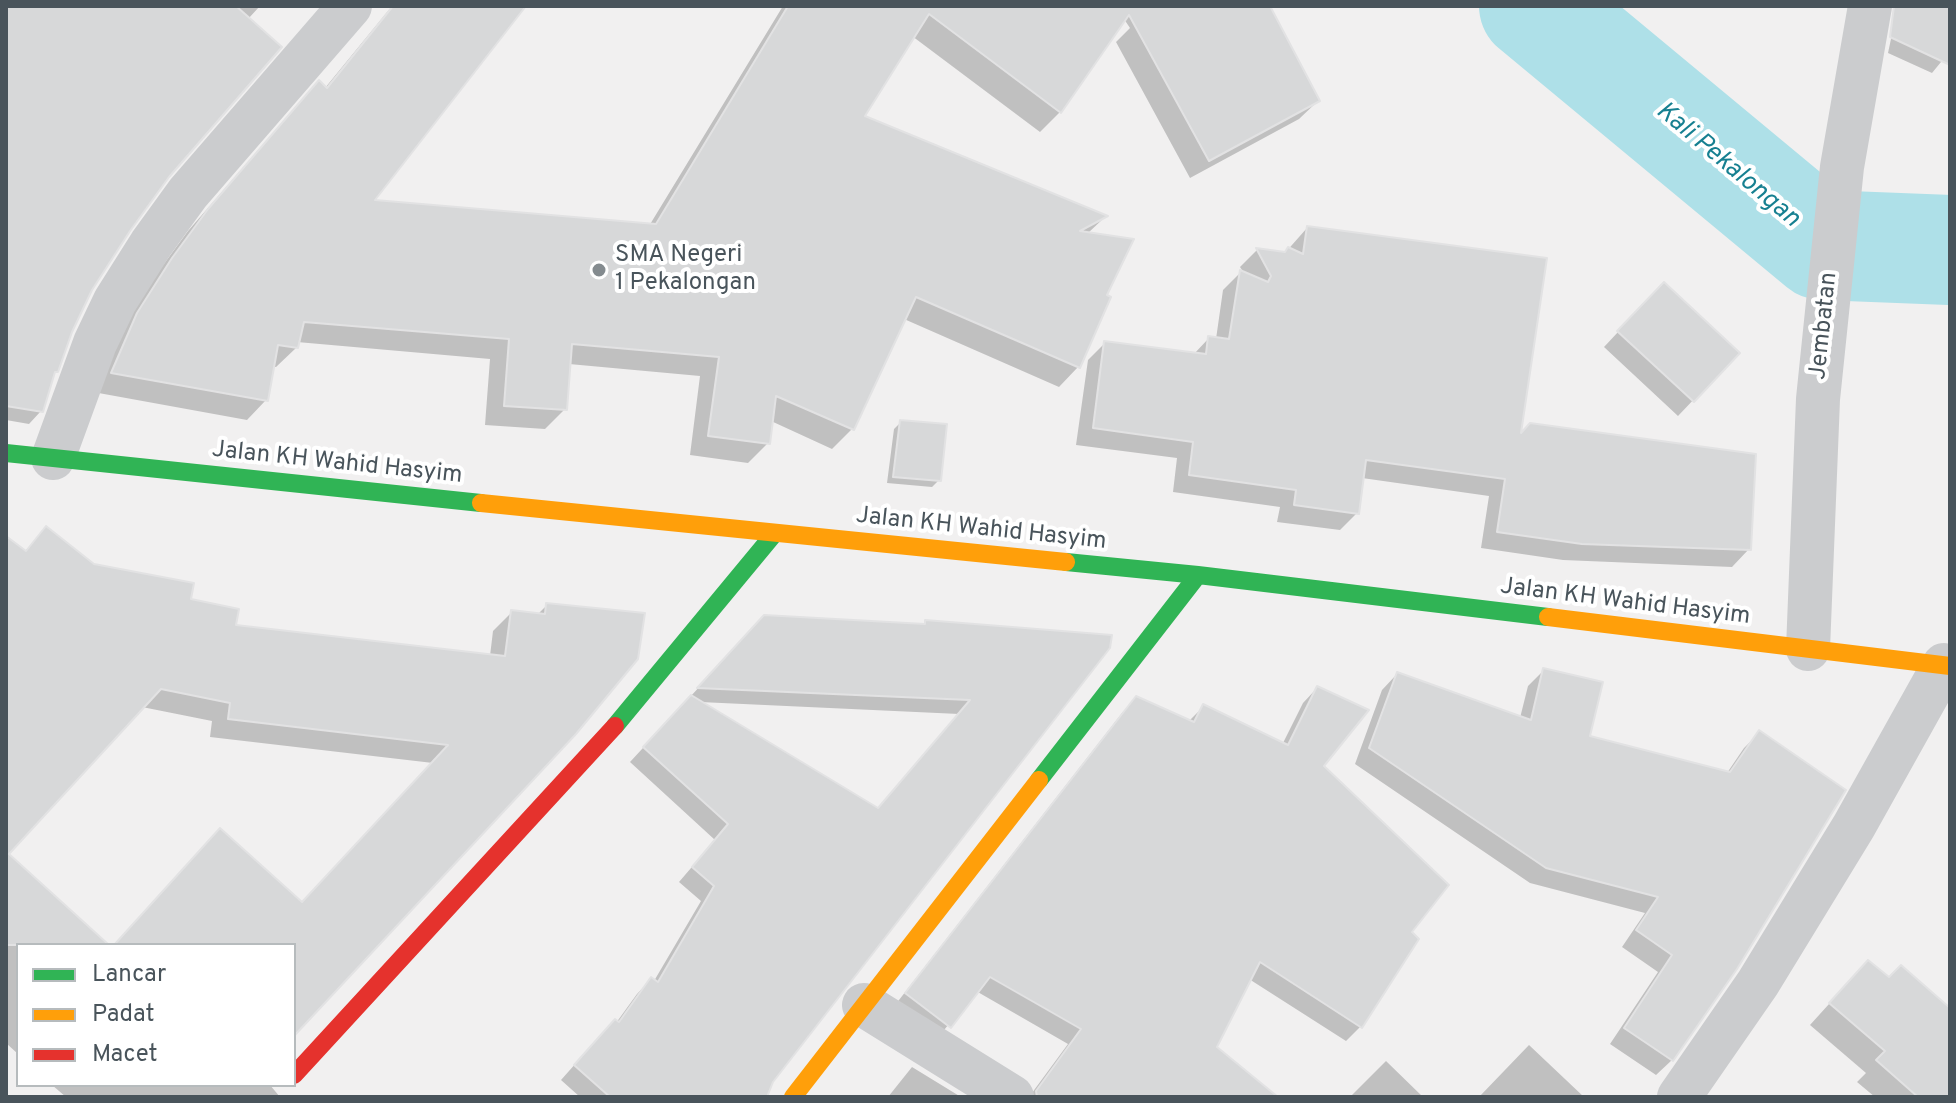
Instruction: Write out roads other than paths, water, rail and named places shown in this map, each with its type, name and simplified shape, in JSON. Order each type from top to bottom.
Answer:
[{"type":"main road","name":"Jalan KH Wahid Hasyim","points":[[6,453],[1198,575],[1947,665]]},
{"type":"main road","points":[[296,1073],[595,750],[774,534]]},
{"type":"main road","points":[[793,1097],[1198,575]]},
{"type":"street","points":[[53,458],[95,343],[115,301],[151,244],[188,193],[350,6]]},
{"type":"street","name":"Jembatan","points":[[1808,649],[1818,399],[1842,167],[1870,6]]},
{"type":"street","points":[[1679,1097],[1758,983],[1947,665]]},
{"type":"street","points":[[864,1005],[1012,1097]]},
{"type":"waterway","name":"Kali Pekalongan","points":[[1534,6],[1822,245],[1950,250]]},
{"type":"place","name":"SMA Negeri 1 Pekalongan","points":[[599,270]]}]
